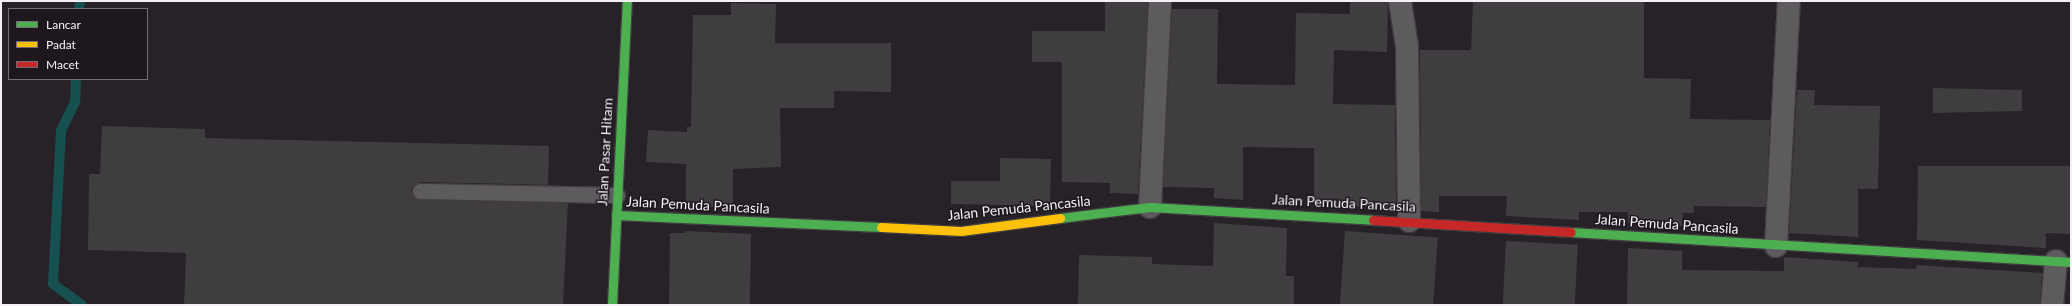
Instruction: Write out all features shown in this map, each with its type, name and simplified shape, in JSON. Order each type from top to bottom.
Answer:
[{"type":"street","name":"Jalan Pasar Hitam","points":[[612,305],[627,1]]},
{"type":"street","points":[[1400,1],[1407,47],[1409,221]]},
{"type":"street","points":[[1776,246],[1789,1]]},
{"type":"street","points":[[1150,207],[1160,4]]},
{"type":"street","name":"Jalan Pemuda Pancasila","points":[[616,215],[960,232],[1150,207],[1409,221],[1776,246],[2064,262]]},
{"type":"street","points":[[2052,305],[2064,262]]},
{"type":"lane","points":[[420,191],[617,195]]},
{"type":"building","points":[[1105,1],[1148,1],[1138,194],[1110,193],[1110,183],[1062,182],[1062,62],[1032,62],[1032,31],[1105,31]]},
{"type":"building","points":[[1350,1],[1388,1],[1387,52],[1334,50],[1333,104],[1395,105],[1396,209],[1314,204],[1314,148],[1243,147],[1243,200],[1214,198],[1214,188],[1163,187],[1172,9],[1218,9],[1217,84],[1295,85],[1296,13],[1350,14]]},
{"type":"building","points":[[1473,1],[1644,1],[1644,78],[1691,79],[1690,119],[1770,120],[1766,207],[1694,206],[1694,213],[1683,213],[1682,226],[1628,223],[1628,212],[1579,212],[1579,220],[1506,216],[1507,196],[1439,196],[1439,212],[1421,211],[1420,50],[1471,50]]},
{"type":"building","points":[[731,3],[776,4],[775,43],[891,43],[891,92],[834,91],[834,108],[780,108],[781,167],[733,169],[733,208],[686,206],[686,164],[646,162],[648,130],[687,132],[687,127],[691,127],[693,15],[731,15]]},
{"type":"building","points":[[1933,88],[2022,90],[2022,111],[1933,113]]},
{"type":"building","points":[[1797,90],[1815,90],[1814,105],[1880,106],[1878,189],[1858,189],[1858,237],[1789,233]]},
{"type":"building","points":[[102,126],[205,129],[205,138],[549,146],[548,185],[420,182],[413,186],[411,191],[420,200],[568,203],[563,305],[184,305],[186,253],[88,250],[89,174],[100,174]]},
{"type":"building","points":[[1000,158],[1051,159],[1050,206],[951,204],[951,181],[1000,181]]},
{"type":"building","points":[[1918,166],[2071,166],[2071,234],[2046,233],[2046,248],[1917,240]]},
{"type":"building","points":[[1214,223],[1287,228],[1286,276],[1294,276],[1294,305],[1078,305],[1079,255],[1152,257],[1152,264],[1213,266]]},
{"type":"building","points":[[685,231],[751,234],[750,305],[669,305],[670,233],[685,233]]},
{"type":"building","points":[[1345,231],[1438,237],[1433,305],[1340,305]]},
{"type":"building","points":[[1506,241],[1578,245],[1575,305],[1503,305]]},
{"type":"building","points":[[1628,248],[1682,251],[1682,270],[1784,271],[1784,257],[1858,262],[1858,267],[1916,269],[1917,265],[2042,273],[2040,305],[1627,305]]},
{"type":"waterway","points":[[79,8],[80,1]]},
{"type":"waterway","points":[[76,80],[75,102],[61,131],[53,284],[82,305]]},
{"type":"traffic: fast","points":[[612,305],[627,1]]},
{"type":"traffic: fast","points":[[1060,218],[1150,207],[1373,220]]},
{"type":"traffic: fast","points":[[616,215],[881,227]]},
{"type":"traffic: fast","points":[[1571,232],[2071,262]]},
{"type":"traffic: slow","points":[[881,227],[961,231],[1060,218]]},
{"type":"traffic: jam","points":[[1373,220],[1571,232]]}]
